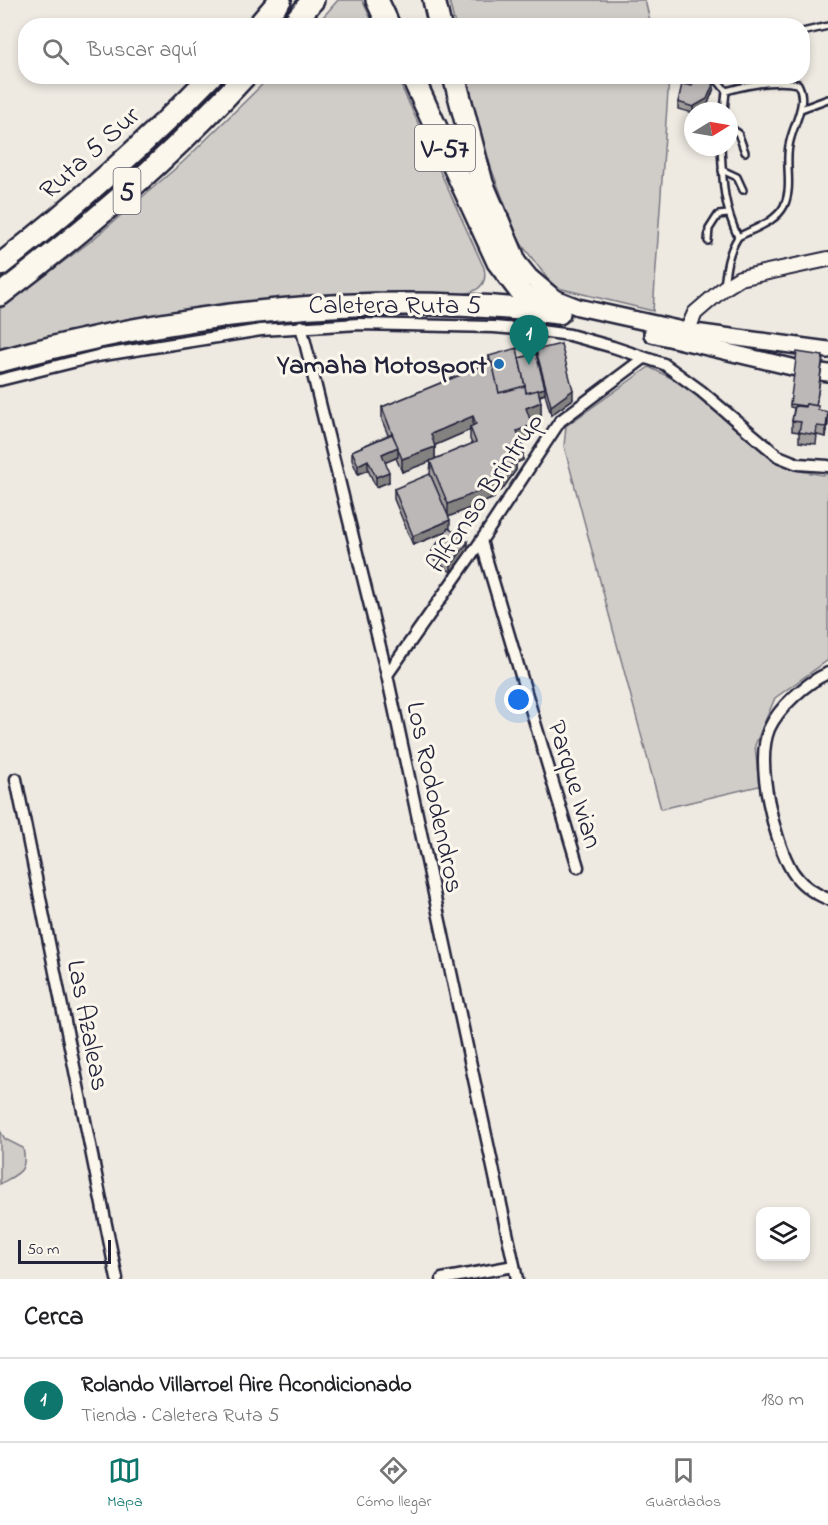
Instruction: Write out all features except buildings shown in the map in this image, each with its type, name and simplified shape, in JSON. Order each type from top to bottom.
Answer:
[{"type":"highway","points":[[265,18],[280,0]]},
{"type":"highway","points":[[298,18],[313,0]]},
{"type":"highway","points":[[377,0],[385,18]]},
{"type":"highway","points":[[434,0],[438,18]]},
{"type":"highway","name":"Ruta 5 Sur","points":[[0,265],[148,139],[203,84]]},
{"type":"highway","name":"Ruta 5 Sur","points":[[0,295],[121,197],[237,84]]},
{"type":"highway","name":"V-57","points":[[416,84],[498,262],[523,295],[559,313]]},
{"type":"highway","points":[[456,84],[483,183],[513,256]]},
{"type":"highway","name":"V-57","points":[[477,220],[513,256]]},
{"type":"highway","points":[[0,361],[89,339],[168,324],[323,306],[426,304],[512,308],[559,313]]},
{"type":"main road","name":"V-57","points":[[513,256],[530,277],[555,298],[578,307],[687,331],[828,350]]},
{"type":"main road","name":"V-57","points":[[559,313],[796,368]]},
{"type":"street","points":[[687,331],[695,313],[724,288],[740,278],[828,259]]},
{"type":"street","name":"Caletera Ruta 5","points":[[0,380],[97,356],[165,344],[301,326],[430,325],[540,331],[570,335],[663,364],[694,386],[778,456],[798,464],[828,466]]},
{"type":"street","name":"Los Rododendros","points":[[301,326],[387,675],[517,1279]]},
{"type":"street","name":"Alfonso Brintrup","points":[[387,675],[481,541],[560,421],[644,358]]},
{"type":"street","name":"Parque Ivian","points":[[481,541],[578,867]]},
{"type":"street","points":[[828,673],[806,686],[773,723],[767,736],[764,755],[768,798],[786,858],[793,872],[804,885],[812,892],[828,899]]},
{"type":"street","name":"Las Azaleas","points":[[16,779],[117,1279]]},
{"type":"street","points":[[442,1279],[514,1266]]},
{"type":"lane","points":[[810,30],[828,26]]},
{"type":"lane","points":[[720,84],[726,91],[725,102]]},
{"type":"lane","points":[[726,91],[758,84]]},
{"type":"lane","points":[[724,288],[726,263],[730,249],[738,237],[775,218],[784,205],[788,186],[788,147],[801,109],[802,93],[798,84]]},
{"type":"lane","points":[[801,109],[828,99]]},
{"type":"lane","points":[[738,133],[745,152]]},
{"type":"lane","points":[[721,156],[723,194],[728,214],[738,237]]},
{"type":"lane","points":[[722,170],[737,177],[743,190]]},
{"type":"lane","points":[[708,241],[711,223],[718,215],[728,214]]},
{"type":"shaded area","points":[[338,0],[362,0],[371,18],[322,18]]},
{"type":"shaded area","points":[[449,0],[645,0],[649,18],[453,18]]},
{"type":"shaded area","points":[[263,84],[400,84],[484,268],[485,277],[477,289],[461,294],[0,354],[0,309],[91,241],[183,162]]},
{"type":"shaded area","points":[[469,84],[669,84],[653,311],[554,287],[519,241],[485,152]]},
{"type":"shaded area","points":[[649,367],[683,384],[775,462],[800,471],[823,475],[828,473],[828,660],[775,698],[755,745],[759,786],[661,809],[564,446],[566,426]]},
{"type":"shaded area","points":[[0,1131],[5,1139],[23,1148],[24,1162],[20,1171],[0,1184]]},
{"type":"place","name":"Yamaha Motosport","points":[[499,364]]},
{"type":"place","name":"Rolando Villarroel Aire Acondicionado","points":[[529,365]]}]
